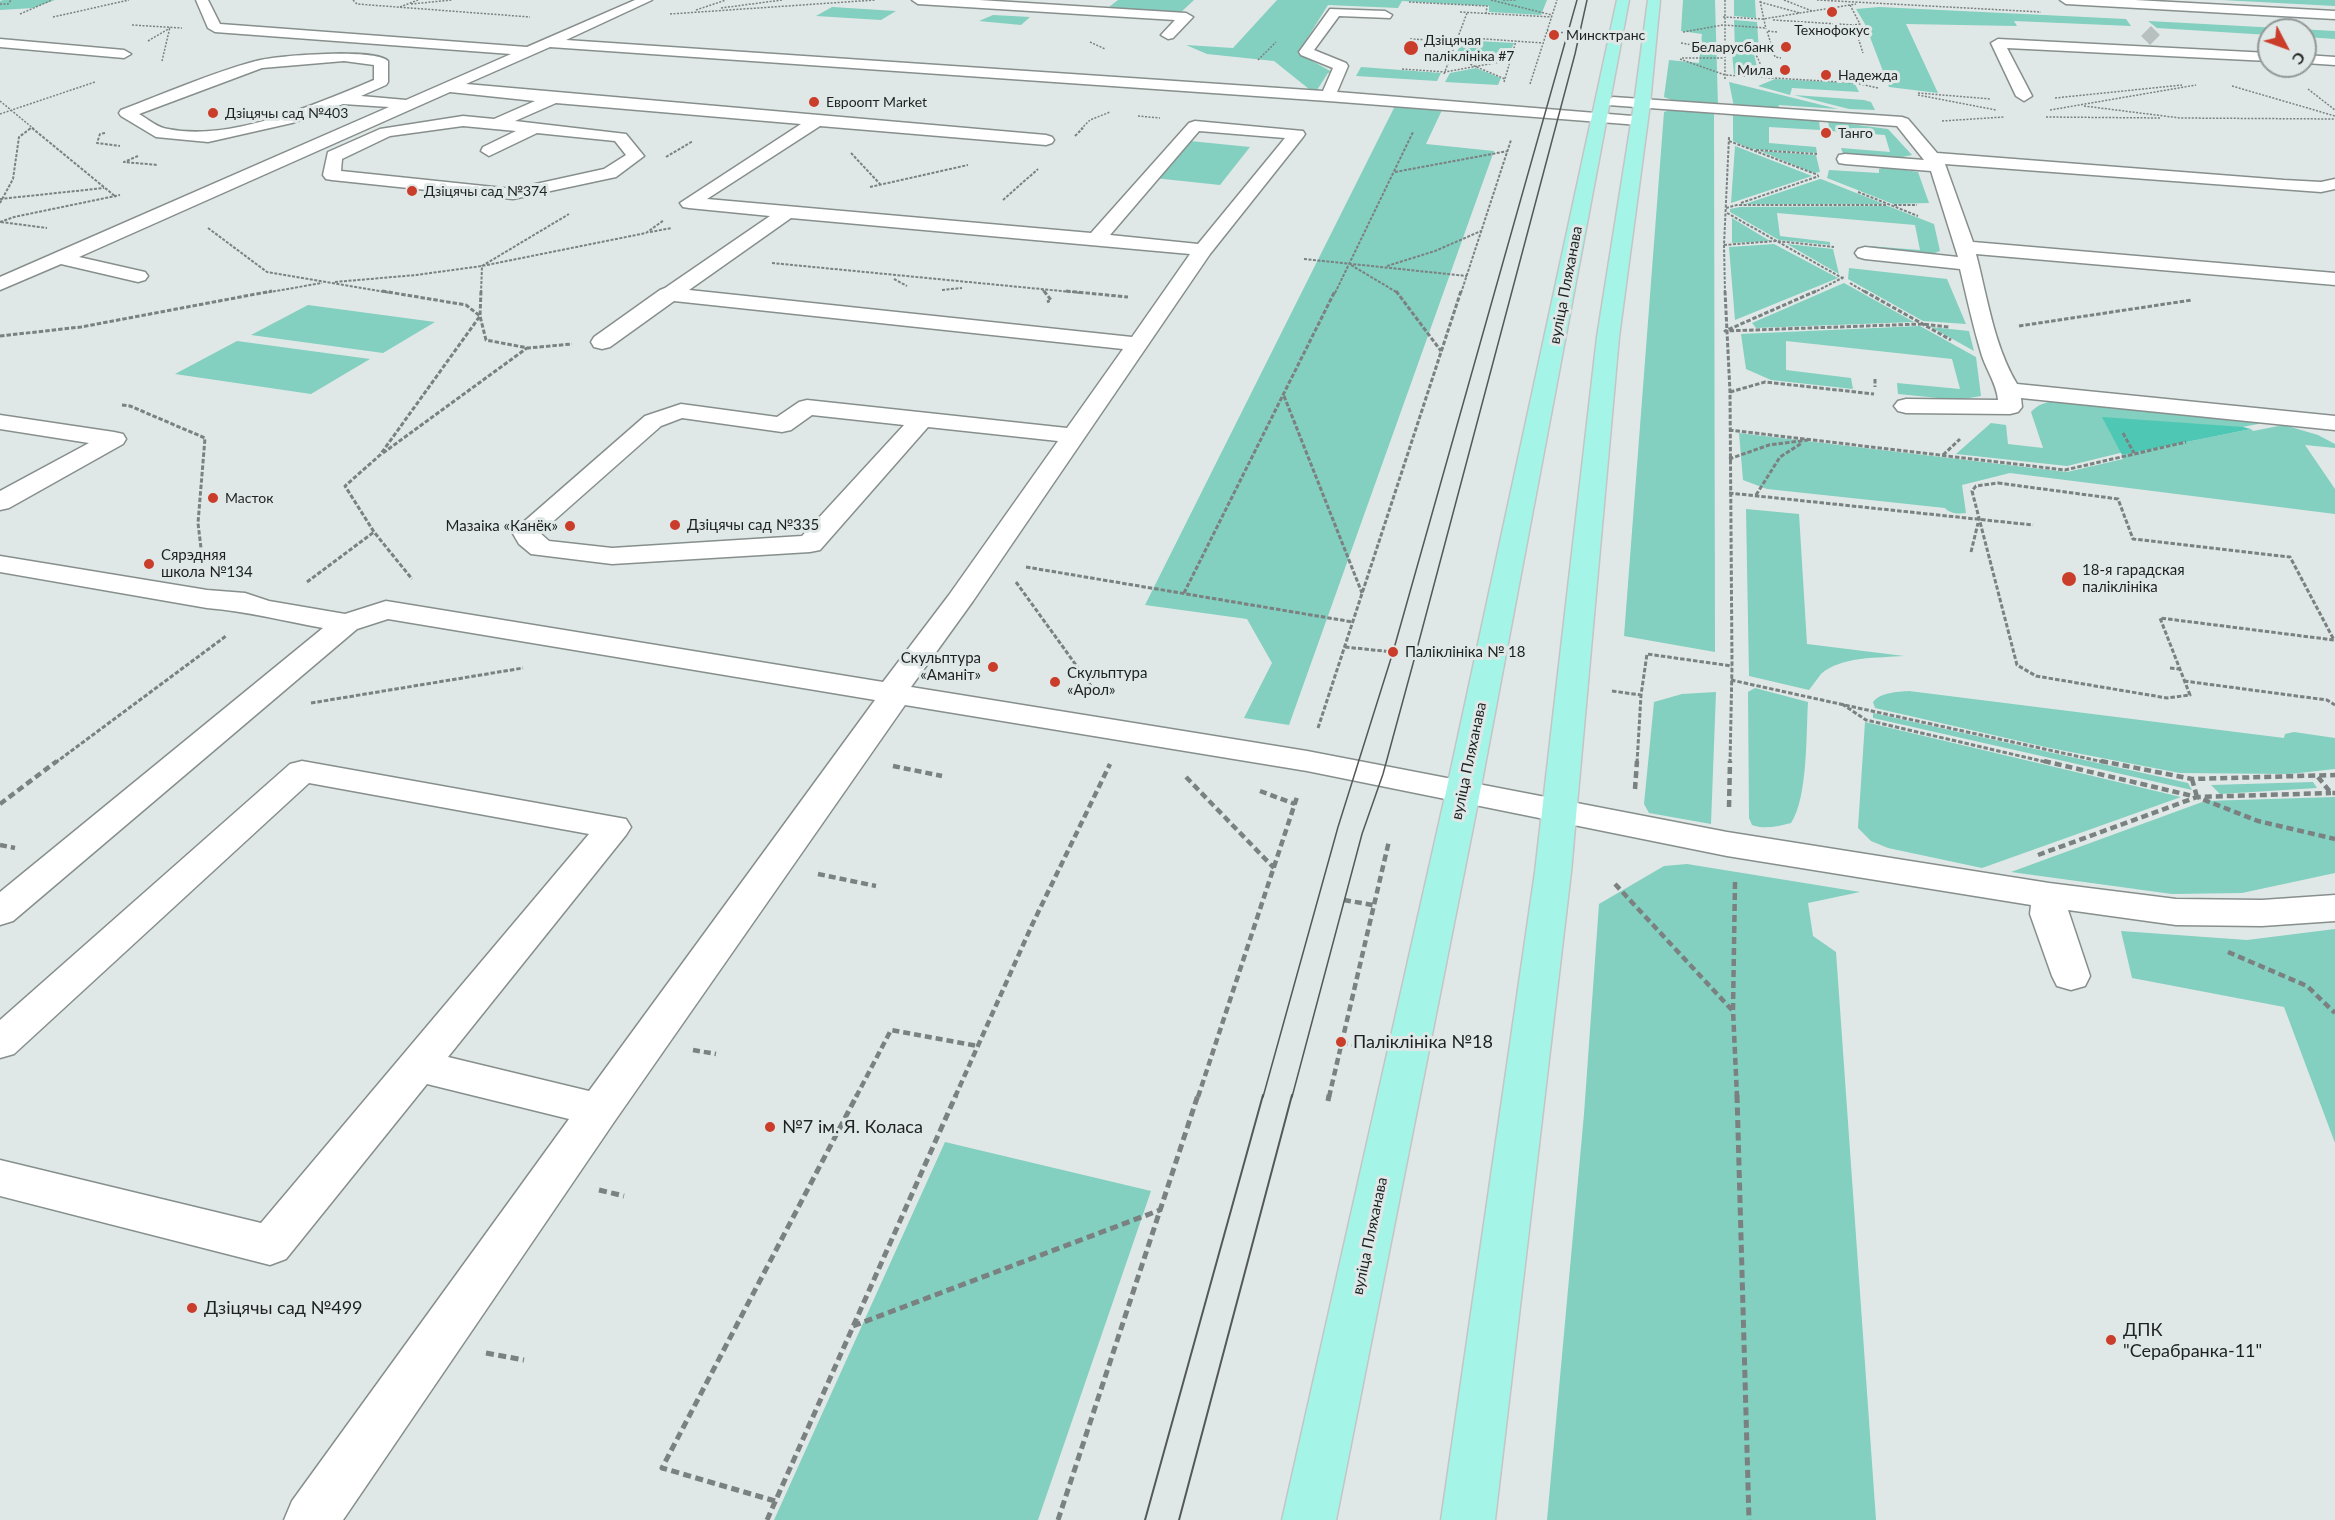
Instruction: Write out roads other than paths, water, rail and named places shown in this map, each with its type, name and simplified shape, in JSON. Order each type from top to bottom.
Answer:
[{"type":"main road","name":"вуліца Пляханава","points":[[1468,1520],[1560,811],[1583,335],[1602,109],[1623,0]]},
{"type":"main road","name":"вуліца Пляханава","points":[[1309,1520],[1463,792],[1641,112],[1654,0]]},
{"type":"street","points":[[201,0],[215,28],[530,51]]},
{"type":"street","points":[[1,284],[646,0]]},
{"type":"street","points":[[918,0],[1186,17]]},
{"type":"street","points":[[1099,12],[1113,0]]},
{"type":"street","points":[[2066,0],[2335,15]]},
{"type":"street","points":[[2118,3],[2132,17]]},
{"type":"street","points":[[1168,35],[1199,4]]},
{"type":"street","points":[[1328,96],[1341,66],[1306,52],[1335,12],[1385,15]]},
{"type":"street","points":[[2155,40],[2171,52]]},
{"type":"street","points":[[0,43],[124,54]]},
{"type":"street","points":[[2024,96],[1998,43],[2257,56]]},
{"type":"street","points":[[547,44],[1328,96],[1425,103],[1473,110],[1728,111],[1902,122],[1935,162],[1967,255],[1985,331],[1999,373],[2009,390],[2010,407],[1906,406]]},
{"type":"street","points":[[341,99],[381,82],[381,61],[344,57],[260,64],[126,113],[162,134],[208,137],[286,120],[341,99],[410,104]]},
{"type":"street","points":[[2317,60],[2335,61]]},
{"type":"street","points":[[447,87],[1046,140]]},
{"type":"street","points":[[496,124],[554,98]]},
{"type":"street","points":[[463,121],[496,124],[620,137],[636,156],[610,173],[513,194],[332,175],[334,156],[386,132],[463,121]]},
{"type":"street","points":[[817,121],[689,203],[1203,250]]},
{"type":"street","points":[[311,1520],[599,1110],[890,703],[892,693],[996,562],[1075,436],[1167,300],[1203,250],[1297,134],[1195,126],[1096,239]]},
{"type":"street","points":[[489,151],[535,128]]},
{"type":"street","points":[[1845,159],[1935,162],[2321,187],[2335,184]]},
{"type":"street","points":[[602,342],[667,294],[787,212]]},
{"type":"street","points":[[1865,253],[1967,255],[2335,279]]},
{"type":"street","points":[[59,258],[138,276]]},
{"type":"street","points":[[667,294],[1137,344]]},
{"type":"street","points":[[2009,390],[2335,423]]},
{"type":"street","points":[[923,418],[810,544],[691,554],[612,556],[542,548],[525,532],[636,436],[663,416],[681,411],[782,425],[807,407],[923,418],[1075,436]]},
{"type":"street","points":[[0,422],[114,439],[0,502]]},
{"type":"street","points":[[0,564],[207,599],[245,602],[266,610],[347,623]]},
{"type":"street","points":[[0,912],[347,623],[386,610],[1308,761],[1727,844],[2049,895],[2175,912],[2262,913],[2335,908]]},
{"type":"street","points":[[0,1043],[302,771],[614,828],[270,1245],[0,1178]]},
{"type":"street","points":[[2049,895],[2049,914],[2071,976]]},
{"type":"street","points":[[418,1066],[599,1110]]},
{"type":"tunnel","points":[[2146,31],[2155,40]]},
{"type":"tram line","points":[[1263,1097],[1338,827],[1393,652],[1577,0]]},
{"type":"tram line","points":[[1292,1097],[1362,834],[1383,774],[1414,660],[1575,54],[1587,0]]},
{"type":"tram line","points":[[1145,1520],[1263,1095]]},
{"type":"tram line","points":[[1179,1520],[1292,1095]]},
{"type":"place","name":"Технофокус","points":[[1832,12]]},
{"type":"place","name":"Минсктранс","points":[[1554,35]]},
{"type":"place","name":"Беларусбанк","points":[[1786,47]]},
{"type":"place","name":"Дзіцячая паліклініка #7","points":[[1411,48]]},
{"type":"place","name":"Мила","points":[[1785,70]]},
{"type":"place","name":"Надежда","points":[[1826,75]]},
{"type":"place","name":"Евроопт Market","points":[[814,102]]},
{"type":"place","name":"Дзіцячы сад №403","points":[[213,113]]},
{"type":"place","name":"Танго","points":[[1826,133]]},
{"type":"place","name":"Дзіцячы сад №374","points":[[412,191]]},
{"type":"place","name":"Масток","points":[[213,498]]},
{"type":"place","name":"Дзіцячы сад №335","points":[[675,525]]},
{"type":"place","name":"Мазаіка «Канёк»","points":[[570,526]]},
{"type":"place","name":"Сярэдняя школа №134","points":[[149,564]]},
{"type":"place","name":"18-я гарадская паліклініка","points":[[2069,579]]},
{"type":"place","name":"Паліклініка № 18","points":[[1393,652]]},
{"type":"place","name":"Скульптура «Аманіт»","points":[[993,667]]},
{"type":"place","name":"Скульптура «Арол»","points":[[1055,682]]},
{"type":"place","name":"Паліклініка №18","points":[[1341,1042]]},
{"type":"place","name":"№7 ім. Я. Коласа","points":[[770,1127]]},
{"type":"place","name":"Дзіцячы сад №499","points":[[192,1308]]},
{"type":"place","name":"ДПК \"Серабранка-11\"","points":[[2111,1340]]}]
